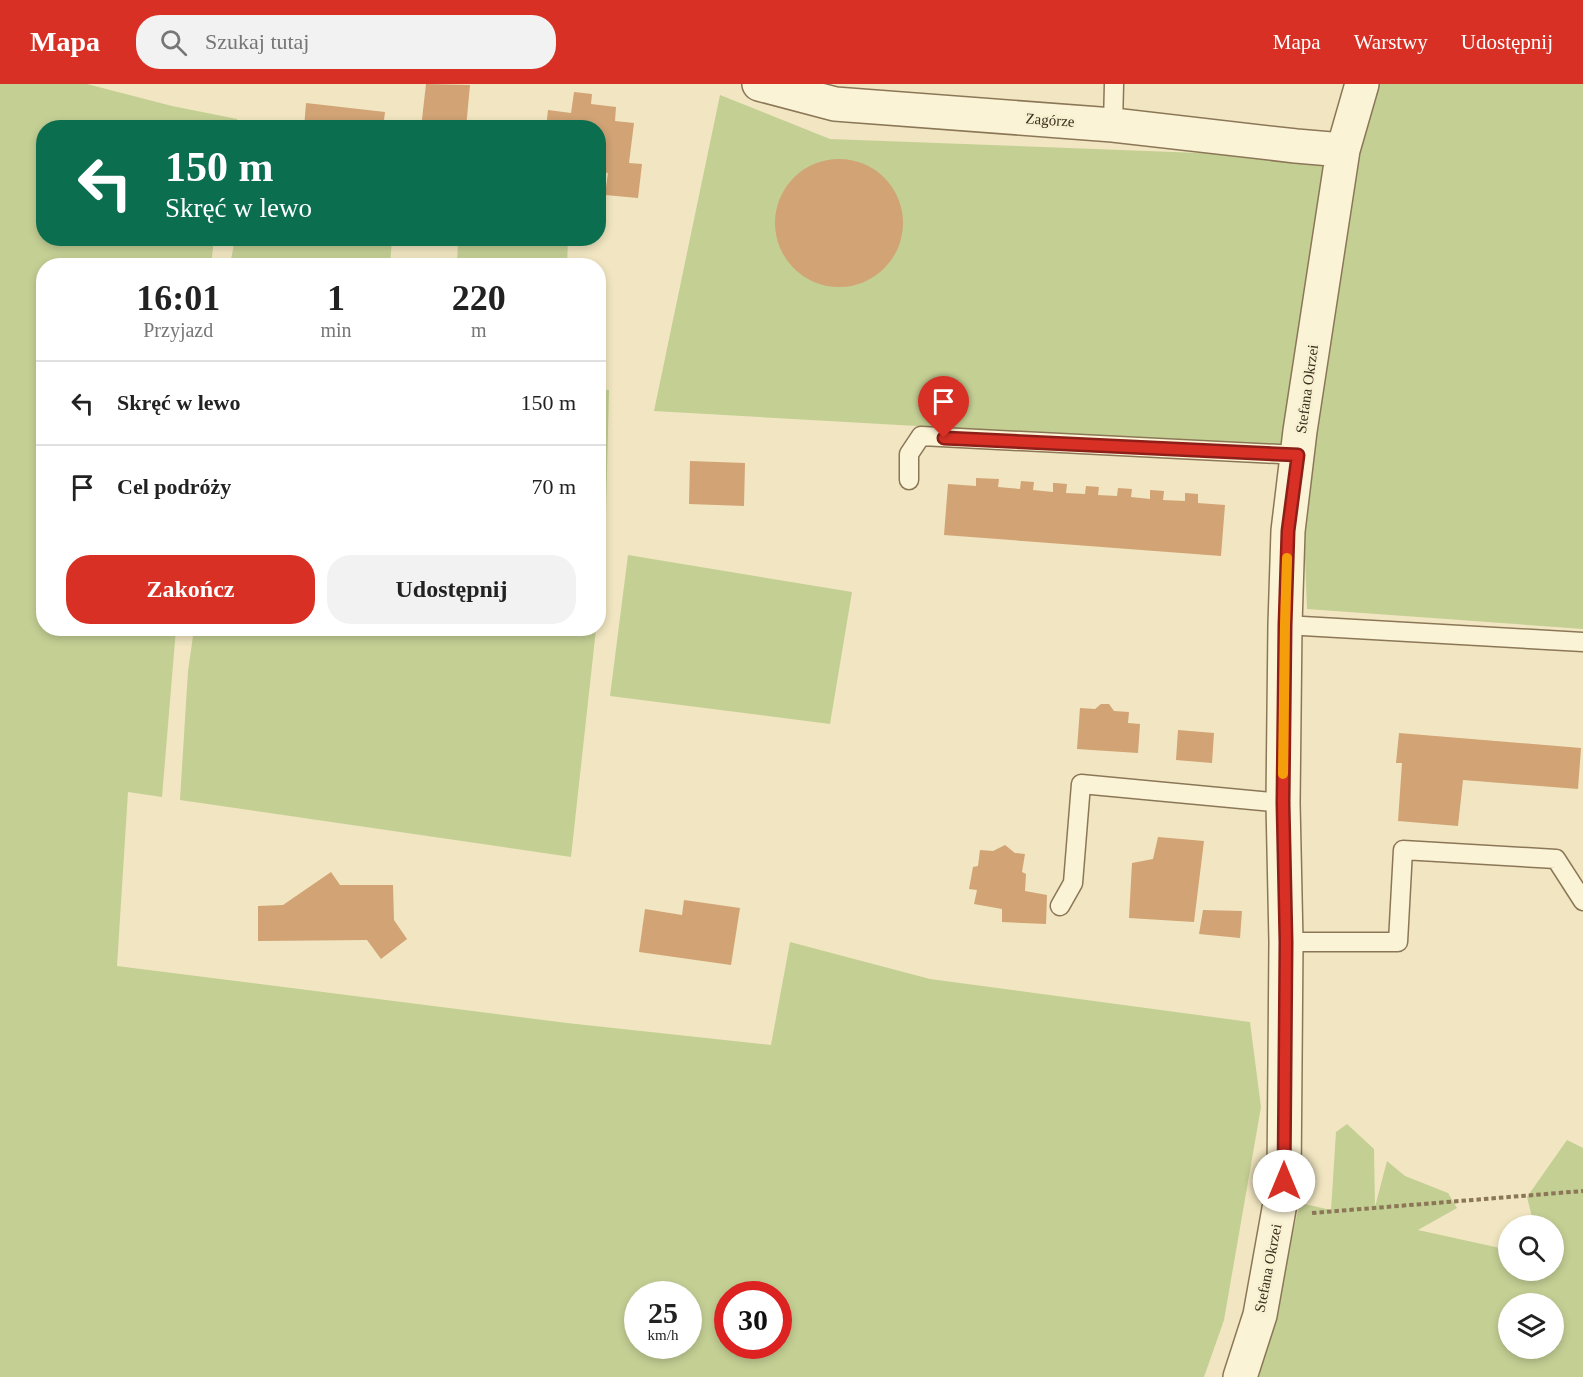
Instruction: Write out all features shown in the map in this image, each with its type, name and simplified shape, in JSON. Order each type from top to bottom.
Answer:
[{"type":"street","name":"Zagórze","points":[[759,84],[835,104],[1113,125],[1343,150]]},
{"type":"street","name":"Stefana Okrzei","points":[[1240,1377],[1260,1315],[1284,1181],[1286,942],[1283,803],[1288,531],[1343,150],[1362,84]]},
{"type":"lane","points":[[1113,125],[1114,84]]},
{"type":"lane","points":[[909,480],[909,454],[921,436],[1298,455]]},
{"type":"lane","points":[[1285,625],[1583,642]]},
{"type":"lane","points":[[1060,906],[1073,884],[1082,784],[1283,803]]},
{"type":"lane","points":[[1286,942],[1398,942],[1403,850],[1556,859],[1583,901]]},
{"type":"path","points":[[1278,1215],[1583,1191]]},
{"type":"green space","points":[[0,84],[87,84],[172,106],[237,119],[36,120],[36,246],[213,246],[212,258],[36,258],[36,636],[175,636],[162,797],[128,792],[117,966],[567,1023],[771,1045],[790,942],[930,979],[1250,1022],[1261,1107],[1224,1320],[1204,1377],[0,1377]]},
{"type":"green space","points":[[1362,84],[1583,84],[1583,629],[1307,609],[1300,431]]},
{"type":"green space","points":[[720,95],[830,139],[1332,158],[1288,447],[654,411]]},
{"type":"green space","points":[[234,246],[391,246],[391,258],[231,258]]},
{"type":"green space","points":[[458,246],[568,246],[567,258],[457,258]]},
{"type":"green space","points":[[606,390],[609,390],[606,512]]},
{"type":"green space","points":[[628,555],[852,592],[830,724],[610,696]]},
{"type":"green space","points":[[193,636],[595,636],[571,857],[180,800],[188,671]]},
{"type":"green space","points":[[1347,1124],[1374,1149],[1375,1207],[1387,1161],[1405,1176],[1448,1193],[1457,1208],[1418,1230],[1498,1248],[1498,1281],[1564,1281],[1564,1215],[1532,1215],[1527,1197],[1567,1140],[1583,1148],[1583,1377],[1256,1377],[1300,1203],[1331,1210],[1336,1132]]},
{"type":"building","points":[[426,84],[470,85],[467,120],[422,120]]},
{"type":"building","points":[[574,92],[592,94],[591,104],[616,107],[615,121],[634,123],[629,163],[642,164],[638,198],[606,195],[608,173],[606,173],[606,120],[547,120],[548,110],[571,113]]},
{"type":"building","points":[[306,103],[385,112],[384,120],[305,120]]},
{"type":"building","points":[[839,159],[864,164],[885,177],[898,198],[903,223],[898,248],[885,269],[864,282],[839,287],[814,282],[793,269],[780,248],[775,223],[780,198],[793,177],[814,164]]},
{"type":"building","points":[[690,461],[745,463],[744,506],[689,504]]},
{"type":"building","points":[[976,478],[999,479],[998,487],[1020,489],[1021,481],[1034,482],[1033,490],[1053,492],[1053,483],[1067,484],[1066,493],[1085,494],[1086,486],[1099,487],[1098,495],[1117,496],[1118,488],[1132,489],[1131,497],[1150,499],[1150,490],[1164,491],[1163,500],[1185,501],[1185,493],[1198,494],[1198,503],[1225,505],[1221,556],[944,535],[948,484],[976,486]]},
{"type":"building","points":[[1101,704],[1109,704],[1114,711],[1129,712],[1128,723],[1140,724],[1138,753],[1077,749],[1080,708],[1095,709]]},
{"type":"building","points":[[1178,730],[1214,733],[1212,763],[1176,760]]},
{"type":"building","points":[[1399,733],[1581,748],[1578,789],[1463,780],[1458,826],[1398,821],[1402,763],[1396,763]]},
{"type":"building","points":[[1158,837],[1204,841],[1194,922],[1129,918],[1132,863],[1153,859]]},
{"type":"building","points":[[1005,845],[1015,853],[1025,854],[1022,872],[1026,874],[1025,891],[1047,895],[1046,924],[1002,922],[1002,909],[974,904],[977,890],[969,889],[973,867],[978,866],[980,850],[993,851]]},
{"type":"building","points":[[331,872],[340,885],[393,885],[394,920],[407,939],[381,959],[367,940],[258,941],[258,906],[283,905]]},
{"type":"building","points":[[684,900],[740,908],[731,965],[639,952],[645,909],[682,915]]},
{"type":"building","points":[[1203,910],[1242,911],[1240,938],[1199,934]]},
{"type":"slow traffic","points":[[1283,774],[1287,558]]},
{"type":"route","points":[[944,438],[1298,455],[1288,531],[1285,625],[1284,1181]]}]
